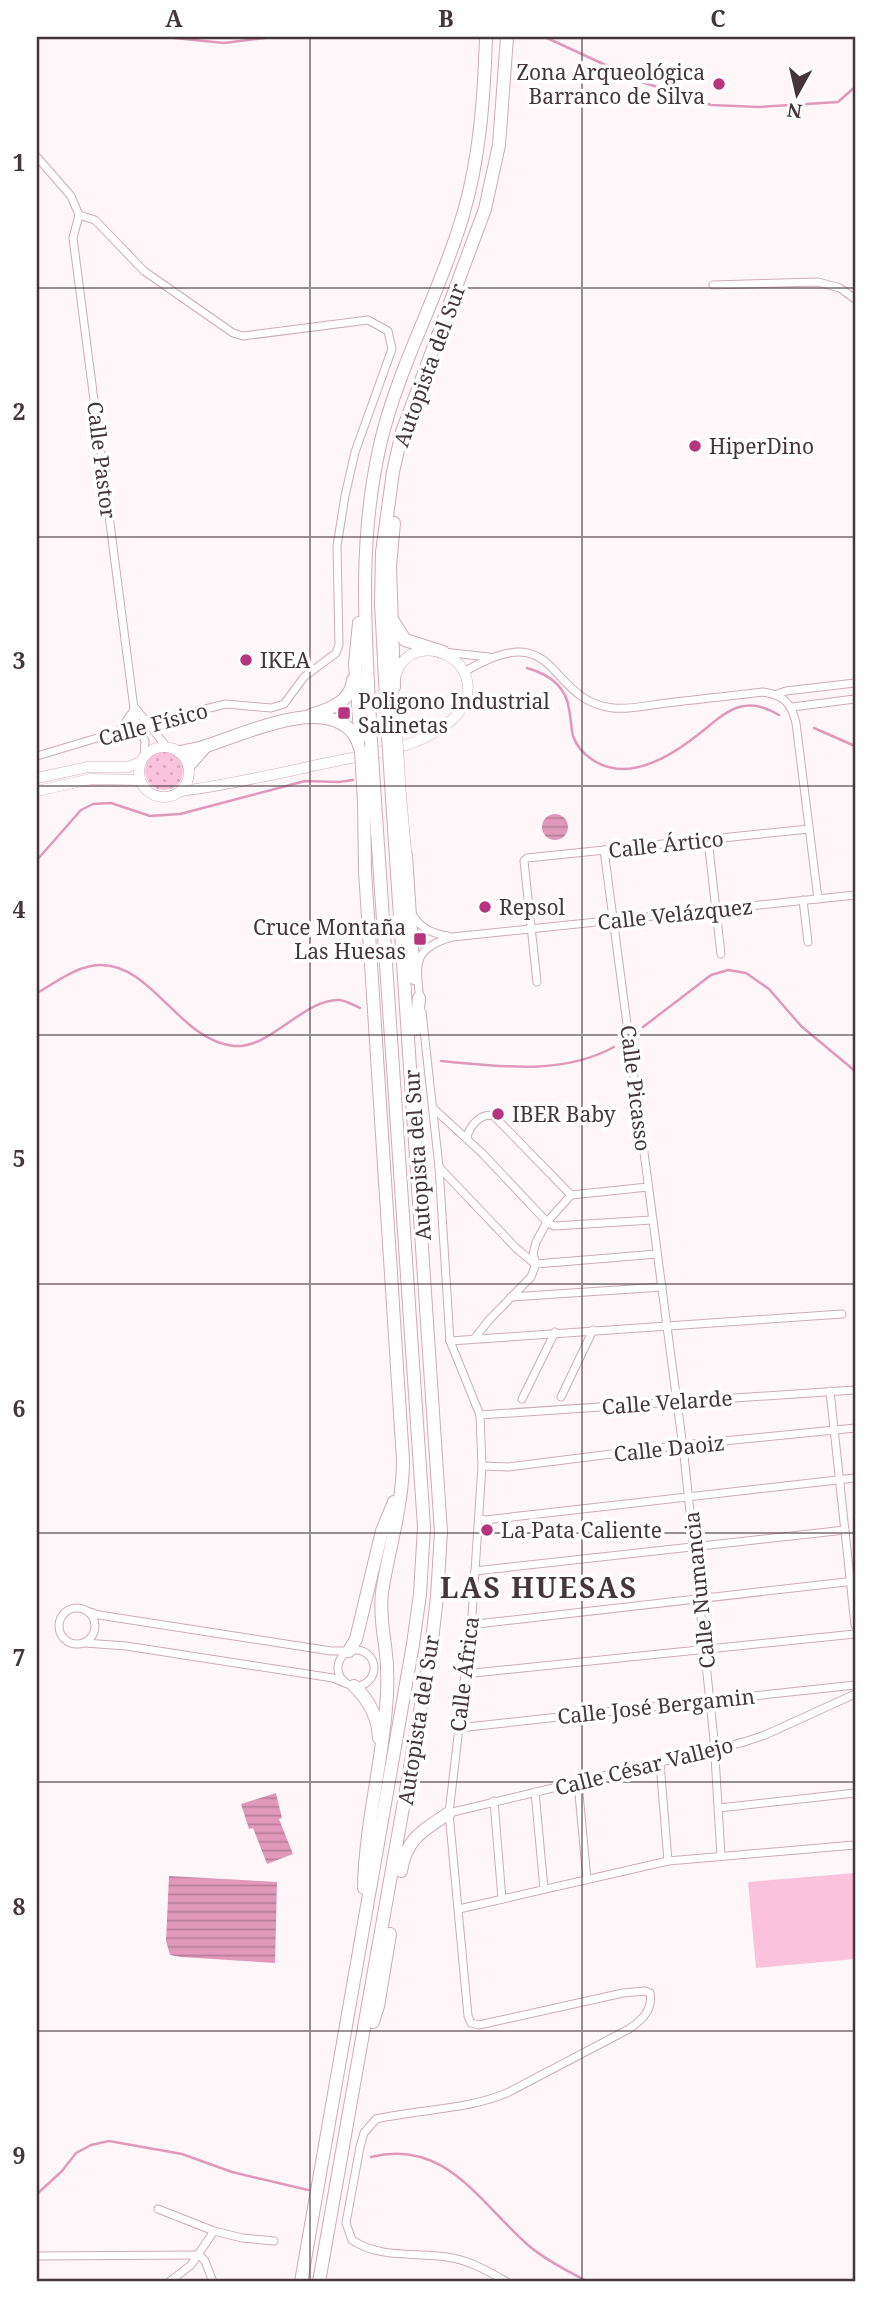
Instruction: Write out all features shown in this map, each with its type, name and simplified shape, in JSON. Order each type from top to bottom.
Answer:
[{"type":"highway","name":"Autopista del Sur","points":[[301,2282],[413,1644],[420,1594],[424,1527],[365,747],[363,569],[368,509],[391,403],[463,217],[478,144],[486,37]]},
{"type":"highway","name":"Autopista del Sur","points":[[319,2282],[431,1649],[438,1597],[441,1532],[393,734],[381,603],[382,552],[393,472],[402,432],[485,209],[499,145],[507,37]]},
{"type":"highway","points":[[394,687],[390,566],[402,432]]},
{"type":"highway","points":[[173,749],[206,746],[250,729],[298,719],[334,706],[345,699],[352,687],[363,600]]},
{"type":"highway","points":[[390,612],[393,624],[405,640],[443,652]]},
{"type":"highway","points":[[355,664],[365,747]]},
{"type":"highway","points":[[298,719],[329,719],[342,724],[352,731],[365,747]]},
{"type":"highway","points":[[189,769],[206,746]]},
{"type":"highway","points":[[364,1915],[365,1858],[378,1777],[388,1683],[381,1623],[382,1592],[402,1487],[403,1460],[365,871],[369,801]]},
{"type":"highway","points":[[405,855],[416,1029],[418,1087],[415,1121]]},
{"type":"highway","points":[[416,1029],[419,998]]},
{"type":"highway","points":[[348,1651],[356,1639],[382,1531],[400,1479],[403,1460]]},
{"type":"highway","points":[[350,1685],[364,1695],[373,1710],[379,1732],[378,1777]]},
{"type":"highway","points":[[359,2062],[378,2006],[403,1859],[412,1840],[450,1813]]},
{"type":"street","points":[[37,157],[71,196],[79,215]]},
{"type":"street","name":"Calle Físico","points":[[37,756],[147,723],[226,704],[271,708],[284,704],[304,677],[336,653],[339,645],[337,546],[345,496],[355,452],[392,349],[388,331],[368,320],[243,336],[233,333],[144,271],[95,220],[79,215]]},
{"type":"street","name":"Calle Pastor","points":[[79,215],[74,238],[134,707],[145,741],[143,759]]},
{"type":"street","points":[[713,285],[818,282],[840,288],[855,299]]},
{"type":"street","points":[[393,734],[394,687],[399,668],[412,656],[426,651],[490,657],[532,653],[542,658],[589,701],[614,708],[763,692],[777,694],[855,683]]},
{"type":"street","points":[[143,759],[140,780],[144,787],[158,796],[166,797],[181,790],[218,787],[414,742],[441,728],[459,712],[465,699],[467,683],[464,672],[452,656],[443,652]]},
{"type":"street","points":[[464,672],[490,657]]},
{"type":"street","points":[[777,694],[792,707],[818,899]]},
{"type":"street","points":[[792,707],[855,699]]},
{"type":"street","points":[[118,733],[134,707]]},
{"type":"street","name":"Calle Pastor","points":[[134,707],[173,749]]},
{"type":"street","points":[[37,778],[88,767],[128,766],[143,759],[154,749],[173,749],[203,783],[218,787]]},
{"type":"street","points":[[181,790],[189,769]]},
{"type":"street","points":[[37,790],[91,779],[140,780]]},
{"type":"street","points":[[397,797],[412,883],[418,962]]},
{"type":"street","name":"Calle Ártico","points":[[531,930],[524,861],[527,858],[708,840],[809,826]]},
{"type":"street","points":[[708,840],[721,954]]},
{"type":"street","name":"Calle Picasso","points":[[604,850],[667,1325]]},
{"type":"street","name":"Calle Velázquez","points":[[418,962],[424,949],[452,937],[855,895]]},
{"type":"street","points":[[803,900],[808,942]]},
{"type":"street","name":"Calle Velázquez","points":[[415,918],[428,930],[452,937]]},
{"type":"street","points":[[531,930],[537,982]]},
{"type":"street","name":"Calle África","points":[[418,962],[419,998],[439,1167],[450,1341],[480,1415],[482,1466],[479,1518],[471,1622],[450,1813],[468,2016],[471,2023],[479,2025],[624,1993],[645,1991],[652,1997],[642,2020],[629,2029],[509,2092],[475,2103],[376,2119],[364,2133],[346,2223],[352,2240],[370,2249],[448,2257],[468,2262],[507,2282]]},
{"type":"street","points":[[433,1108],[554,1226],[652,1220]]},
{"type":"street","points":[[467,1139],[472,1126],[483,1116],[494,1116],[571,1195]]},
{"type":"street","points":[[452,1125],[472,1126]]},
{"type":"street","points":[[439,1167],[516,1248],[536,1264],[657,1254]]},
{"type":"street","points":[[475,1338],[531,1277],[536,1264],[533,1254],[536,1242],[547,1222],[571,1195],[648,1187]]},
{"type":"street","points":[[510,1297],[662,1287]]},
{"type":"street","points":[[450,1341],[842,1314]]},
{"type":"street","name":"Calle Numancia","points":[[667,1325],[678,1400],[705,1649],[715,1749],[721,1856]]},
{"type":"street","points":[[561,1397],[593,1330]]},
{"type":"street","points":[[522,1399],[555,1332]]},
{"type":"street","name":"Calle Velarde","points":[[480,1415],[855,1390]]},
{"type":"street","points":[[830,1391],[853,1581],[855,1625]]},
{"type":"street","name":"Calle Daoiz","points":[[482,1466],[508,1467],[683,1445],[855,1428]]},
{"type":"street","points":[[479,1518],[485,1520],[855,1478]]},
{"type":"street","points":[[475,1571],[845,1530]]},
{"type":"street","points":[[471,1622],[477,1624],[853,1581]]},
{"type":"street","points":[[79,1607],[99,1615],[331,1651],[348,1651],[360,1650],[374,1662],[373,1674],[366,1684],[350,1685],[333,1678],[153,1650],[73,1644],[60,1632],[60,1620],[62,1614],[79,1607]]},
{"type":"street","points":[[85,1643],[96,1628],[94,1616],[90,1612]]},
{"type":"street","points":[[464,1674],[855,1634]]},
{"type":"street","points":[[348,1651],[338,1663],[338,1674],[350,1685]]},
{"type":"street","name":"Calle José Bergamin","points":[[458,1728],[855,1685]]},
{"type":"street","points":[[834,1704],[839,1693],[835,1687]]},
{"type":"street","name":"Calle César Vallejo","points":[[450,1813],[765,1735],[855,1694]]},
{"type":"street","points":[[846,1699],[855,1702]]},
{"type":"street","points":[[660,1763],[668,1861]]},
{"type":"street","points":[[578,1783],[586,1880]]},
{"type":"street","points":[[535,1792],[544,1889]]},
{"type":"street","points":[[719,1808],[855,1793]]},
{"type":"street","points":[[494,1801],[502,1899]]},
{"type":"street","points":[[459,1909],[668,1861],[855,1846]]},
{"type":"street","points":[[158,2209],[214,2231],[242,2238],[274,2241]]},
{"type":"street","points":[[169,2282],[191,2265],[214,2231]]},
{"type":"street","points":[[37,2256],[198,2255],[205,2261],[213,2282]]},
{"type":"shaded area","points":[[164,752],[177,758],[183,771],[177,784],[164,790],[151,784],[145,771],[151,758]]},
{"type":"shaded area","points":[[555,814],[564,818],[568,827],[564,836],[555,840],[546,836],[542,827],[546,818]]},
{"type":"shaded area","points":[[276,1793],[282,1818],[279,1819],[293,1854],[267,1864],[253,1828],[249,1829],[241,1804]]},
{"type":"shaded area","points":[[855,1873],[855,1959],[756,1968],[748,1882]]},
{"type":"shaded area","points":[[169,1876],[277,1882],[275,1963],[170,1955],[166,1941]]},
{"type":"waterway","points":[[165,37],[224,43],[273,37]]},
{"type":"waterway","points":[[545,37],[642,82],[711,105],[759,107],[838,102],[855,87]]},
{"type":"waterway","points":[[527,668],[549,678],[560,688],[567,701],[576,743],[586,755],[607,767],[632,768],[661,759],[724,714],[743,706],[766,708],[779,715]]},
{"type":"waterway","points":[[814,728],[855,746]]},
{"type":"waterway","points":[[37,860],[81,810],[93,804],[111,803],[150,816],[180,814],[305,781],[353,780]]},
{"type":"waterway","points":[[37,993],[83,968],[100,965],[118,968],[151,989],[198,1031],[215,1041],[234,1046],[261,1040],[300,1014],[327,1002],[340,1000],[360,1008]]},
{"type":"waterway","points":[[643,1027],[711,975],[728,970],[746,973],[769,989],[801,1026],[855,1071]]},
{"type":"waterway","points":[[441,1061],[529,1067],[573,1062],[614,1047]]},
{"type":"waterway","points":[[37,2194],[62,2171],[76,2153],[91,2145],[109,2141],[182,2154],[232,2172],[308,2190]]},
{"type":"waterway","points":[[371,2157],[397,2154],[420,2157],[440,2165],[476,2193],[535,2250],[588,2282]]},
{"type":"place","name":"Zona Arqueológica Barranco de Silva","points":[[719,84]]},
{"type":"place","name":"HiperDino","points":[[695,446]]},
{"type":"place","name":"IKEA","points":[[246,660]]},
{"type":"place","name":"Poligono Industrial Salinetas","points":[[344,713]]},
{"type":"place","name":"Repsol","points":[[485,907]]},
{"type":"place","name":"Cruce Montaña Las Huesas","points":[[420,939]]},
{"type":"place","name":"IBER Baby","points":[[498,1114]]},
{"type":"place","name":"La Pata Caliente","points":[[487,1530]]},
{"type":"district","name":"LAS HUESAS","points":[[539,1587]]}]
